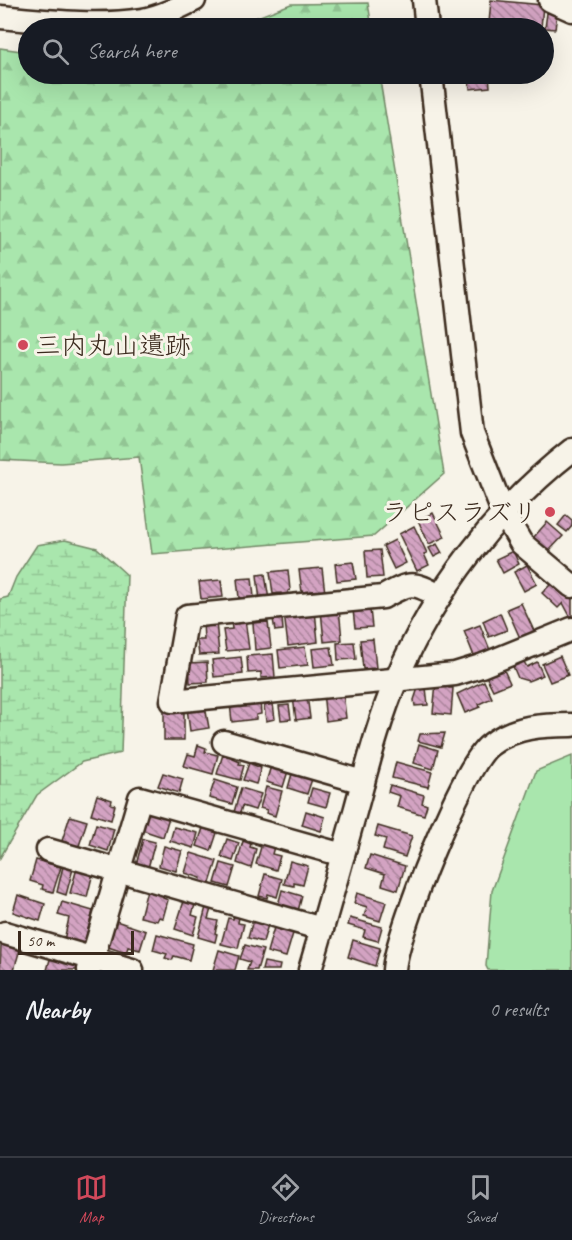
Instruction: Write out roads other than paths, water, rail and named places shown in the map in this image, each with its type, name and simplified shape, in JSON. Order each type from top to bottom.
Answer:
[{"type":"street","points":[[149,18],[194,0]]},
{"type":"street","points":[[424,0],[426,18]]},
{"type":"street","points":[[550,0],[572,10]]},
{"type":"street","points":[[3,16],[18,18]]},
{"type":"street","points":[[432,84],[472,433],[503,512],[521,543],[572,586]]},
{"type":"street","points":[[310,970],[376,736],[396,679],[420,631],[440,596],[503,512],[572,450]]},
{"type":"street","points":[[440,596],[413,584],[403,586],[382,597],[187,616],[172,701],[455,674],[572,629]]},
{"type":"street","points":[[394,970],[404,928],[450,812],[487,746],[507,733],[543,725],[572,725]]},
{"type":"street","points":[[224,742],[363,782]]},
{"type":"street","points":[[90,964],[140,798],[343,855]]},
{"type":"street","points":[[48,850],[322,929]]},
{"type":"street","points":[[5,933],[90,964],[132,970]]},
{"type":"place","name":"三内丸山遺跡","points":[[23,345]]},
{"type":"place","name":"ラピスラズリ","points":[[550,512]]}]
